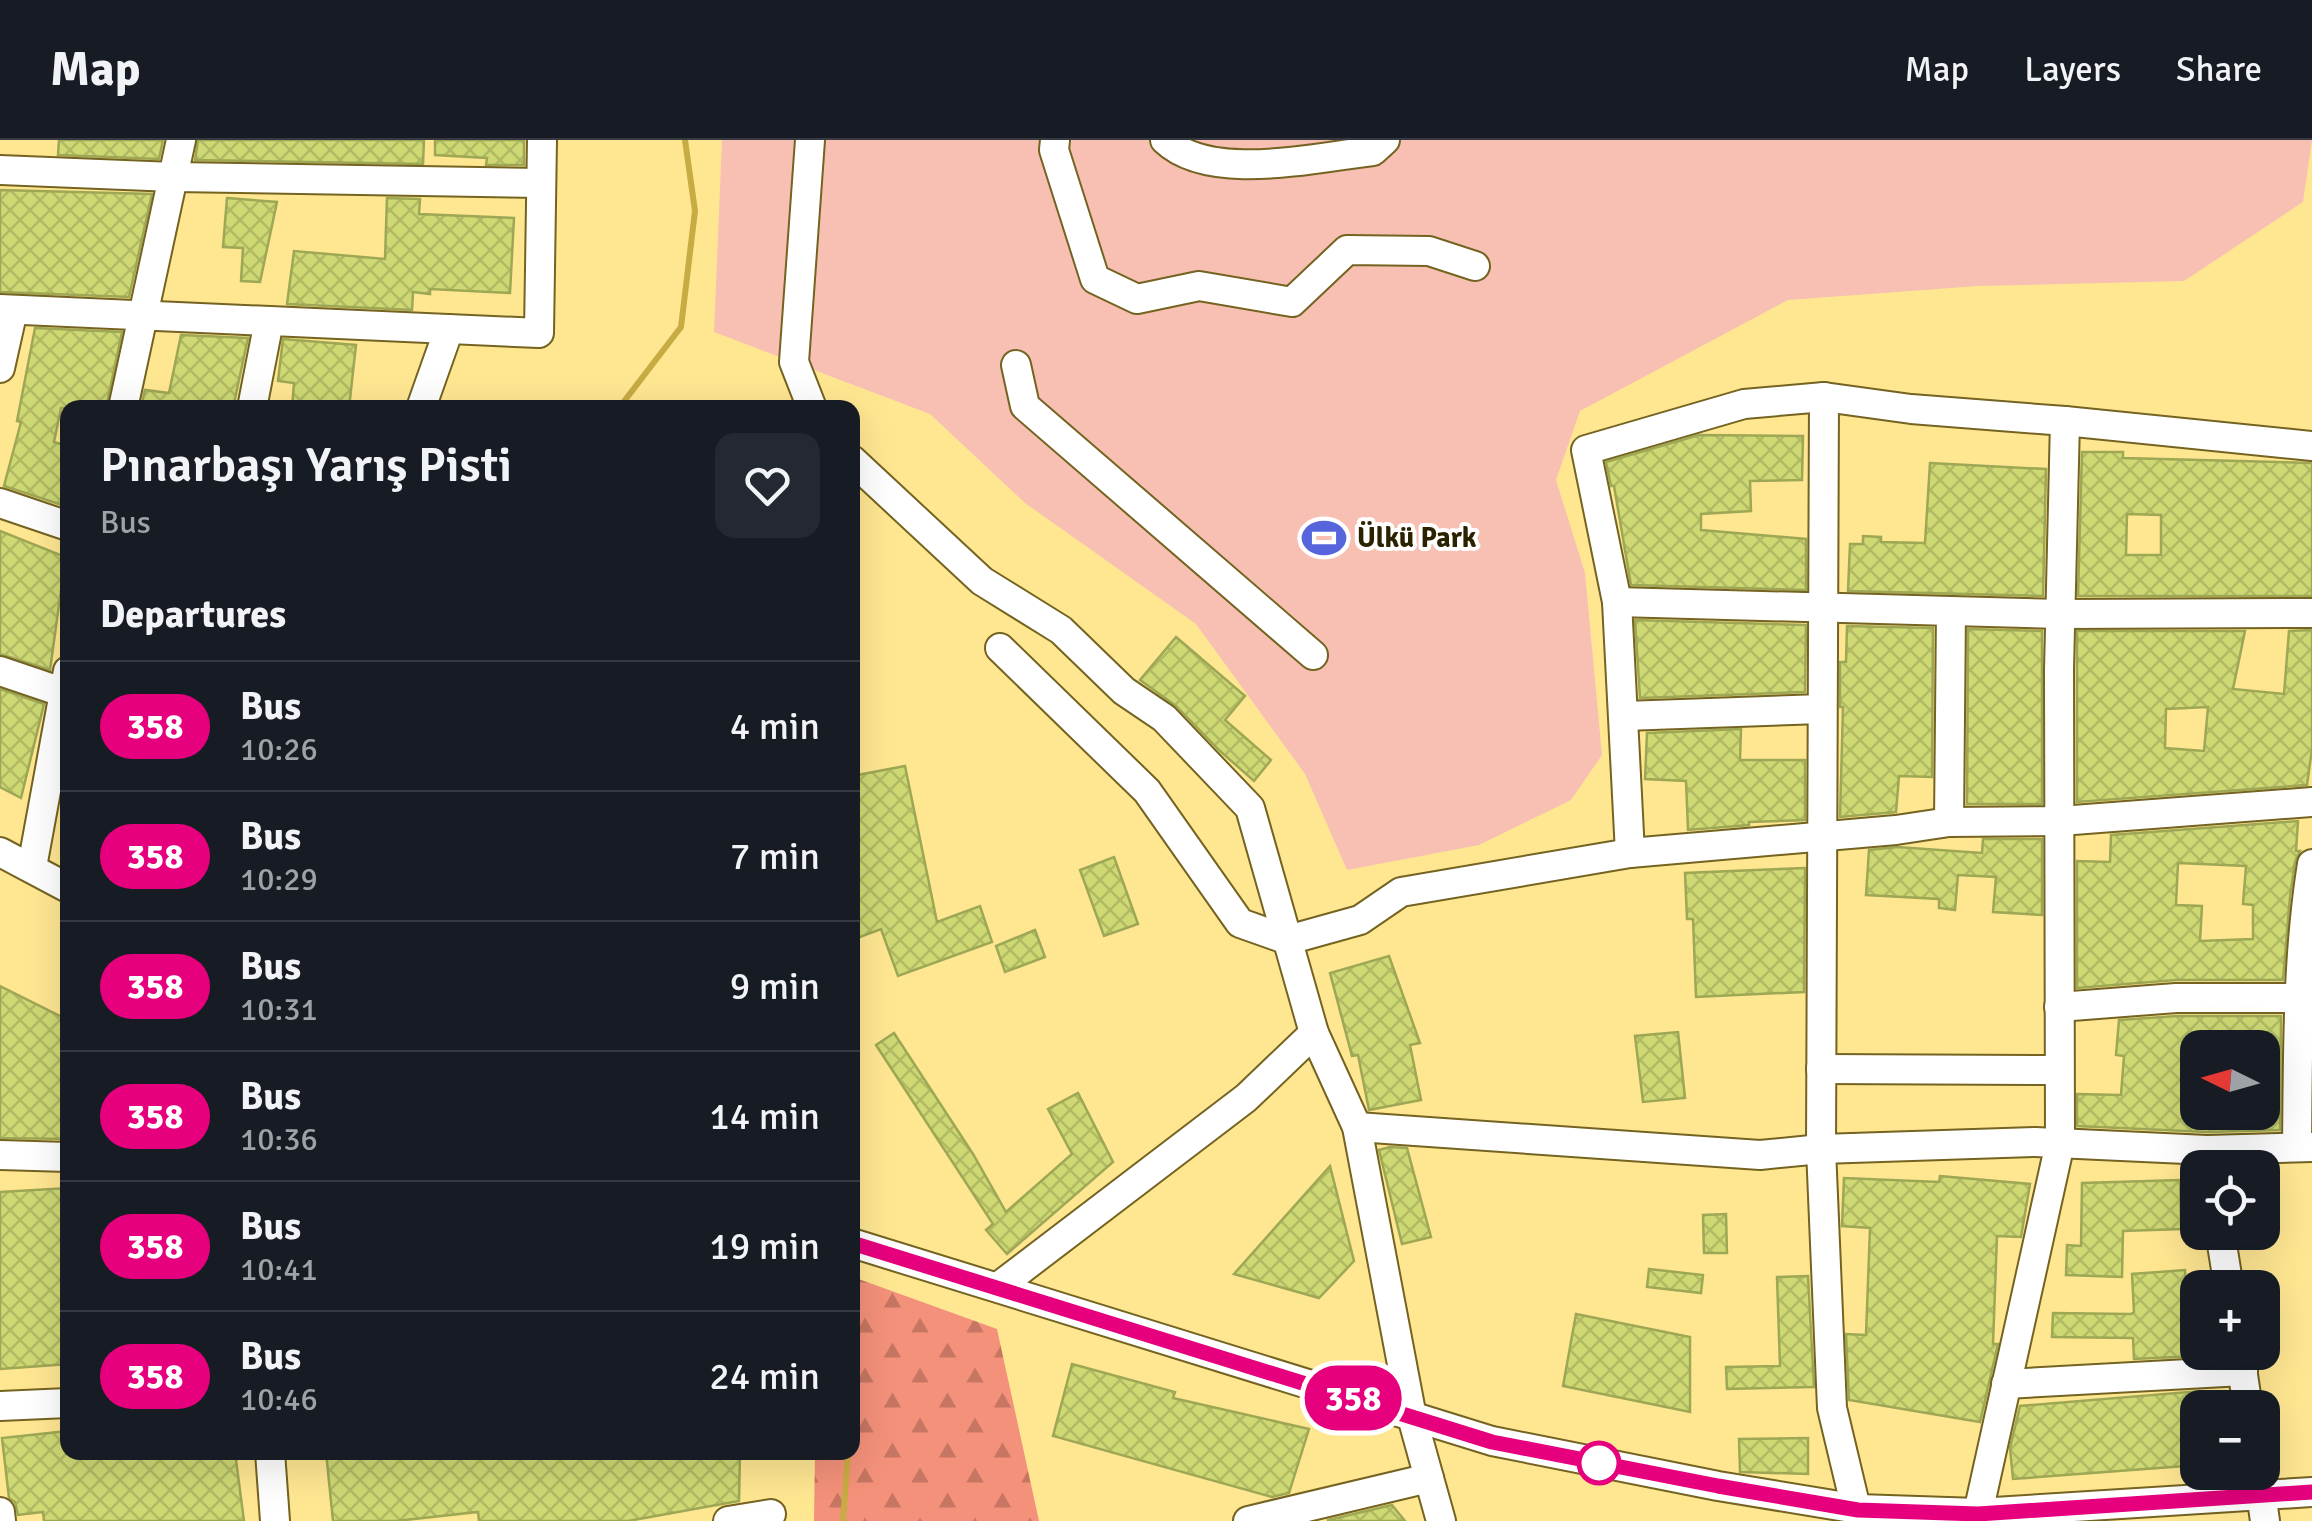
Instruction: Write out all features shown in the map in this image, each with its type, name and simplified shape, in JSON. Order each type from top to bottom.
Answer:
[{"type":"street","points":[[126,400],[181,140]]},
{"type":"street","points":[[0,368],[7,310],[539,334],[542,140]]},
{"type":"street","points":[[809,400],[794,362],[810,140]]},
{"type":"street","points":[[1055,140],[1054,150],[1095,278],[1137,299],[1200,286],[1292,302],[1347,250],[1429,251],[1475,266]]},
{"type":"street","points":[[1165,140],[1174,148],[1226,166],[1373,151],[1385,140]]},
{"type":"street","points":[[0,170],[174,178],[541,183]]},
{"type":"street","points":[[254,400],[269,322]]},
{"type":"street","points":[[424,400],[449,330]]},
{"type":"street","points":[[1016,365],[1026,406],[1313,655]]},
{"type":"street","points":[[1824,397],[1821,1149],[1832,1408],[1859,1515]]},
{"type":"street","points":[[1630,854],[1617,602],[1586,450],[1744,404],[1824,397],[1911,409],[2065,420],[2312,446]]},
{"type":"street","points":[[1978,1514],[2060,1143],[2065,420]]},
{"type":"street","points":[[860,468],[982,582],[1062,630],[1124,691],[1164,718],[1250,808],[1314,1032],[1357,1127],[1412,1416],[1441,1521]]},
{"type":"street","points":[[0,503],[60,523]]},
{"type":"street","points":[[1617,602],[2061,614],[2312,613]]},
{"type":"street","points":[[1949,822],[1950,612]]},
{"type":"street","points":[[1000,648],[1147,791],[1240,923],[1288,940],[1360,920],[1401,892],[1630,854],[1949,822],[2060,821],[2312,802]]},
{"type":"street","points":[[0,672],[60,685]]},
{"type":"street","points":[[1624,716],[1822,710]]},
{"type":"street","points":[[32,867],[60,718]]},
{"type":"street","points":[[0,852],[60,883]]},
{"type":"street","points":[[2280,1150],[2305,1147],[2305,908],[2312,864]]},
{"type":"street","points":[[2059,1007],[2176,998],[2306,998]]},
{"type":"street","points":[[998,1287],[1246,1098],[1314,1032]]},
{"type":"street","points":[[1821,1069],[2059,1070]]},
{"type":"street","points":[[1357,1127],[1760,1155],[1821,1149],[2060,1143],[2180,1156]]},
{"type":"street","points":[[0,1155],[60,1157]]},
{"type":"street","points":[[860,1245],[1492,1442],[1859,1515],[1978,1514],[2312,1492]]},
{"type":"street","points":[[2006,1384],[2180,1368]]},
{"type":"street","points":[[0,1406],[60,1403]]},
{"type":"street","points":[[271,1460],[275,1521]]},
{"type":"street","points":[[1248,1521],[1429,1478]]},
{"type":"street","points":[[0,1512],[1,1521]]},
{"type":"street","points":[[728,1521],[771,1514]]},
{"type":"shaded area","name":"Ülkü Park","points":[[722,140],[2312,140],[2303,202],[2184,281],[1978,286],[1788,300],[1580,411],[1556,480],[1585,573],[1602,755],[1571,800],[1479,845],[1347,870],[1305,774],[1196,624],[1025,503],[930,414],[714,332]]},
{"type":"green space","points":[[860,1280],[997,1329],[1039,1521],[814,1521],[815,1460],[860,1460]]},
{"type":"building","points":[[59,140],[163,140],[159,159],[58,155]]},
{"type":"building","points":[[198,140],[424,140],[423,164],[195,160]]},
{"type":"building","points":[[435,140],[524,140],[524,165],[486,165],[487,158],[435,155]]},
{"type":"building","points":[[0,190],[152,194],[129,297],[0,292]]},
{"type":"building","points":[[227,198],[277,202],[260,282],[241,281],[243,248],[223,247]]},
{"type":"building","points":[[387,198],[420,199],[419,214],[514,218],[510,293],[430,289],[430,294],[413,292],[412,310],[287,304],[294,251],[385,259]]},
{"type":"building","points":[[35,328],[122,332],[108,400],[60,400],[54,442],[60,444],[60,504],[4,486],[21,422],[17,421]]},
{"type":"building","points":[[181,335],[248,338],[235,400],[143,400],[145,390],[169,393]]},
{"type":"building","points":[[283,339],[356,345],[350,400],[293,400],[294,383],[278,381]]},
{"type":"building","points":[[1699,435],[1803,436],[1802,480],[1750,481],[1751,511],[1701,514],[1701,530],[1806,539],[1806,590],[1631,585],[1614,486],[1606,462]]},
{"type":"building","points":[[2082,452],[2123,452],[2123,458],[2312,463],[2312,596],[2078,596]],"holes":[[[2127,514],[2161,515],[2161,555],[2126,555]]]},
{"type":"building","points":[[1930,463],[2046,469],[2043,596],[1848,591],[1850,544],[1863,544],[1863,536],[1881,537],[1881,542],[1925,543]]},
{"type":"building","points":[[0,531],[60,555],[60,598],[50,670],[0,654]]},
{"type":"building","points":[[1635,620],[1806,625],[1805,692],[1640,698]]},
{"type":"building","points":[[1847,626],[1933,628],[1932,777],[1899,776],[1896,812],[1840,817],[1840,662],[1846,662]]},
{"type":"building","points":[[1968,629],[2042,631],[2042,804],[1967,804]]},
{"type":"building","points":[[2312,630],[2312,749],[2307,785],[2077,802],[2077,631],[2245,631],[2233,689],[2284,694],[2289,631]],"holes":[[[2208,707],[2204,751],[2165,748],[2166,709]]]},
{"type":"building","points":[[1176,637],[1245,696],[1225,720],[1271,760],[1254,781],[1176,706],[1140,680]]},
{"type":"building","points":[[0,689],[44,704],[21,798],[0,787]]},
{"type":"building","points":[[1741,729],[1740,760],[1805,760],[1805,820],[1688,830],[1686,781],[1645,779],[1647,733]]},
{"type":"building","points":[[905,766],[937,922],[980,906],[992,942],[898,976],[881,929],[860,937],[860,774]]},
{"type":"building","points":[[2298,821],[2296,851],[2300,851],[2290,897],[2283,980],[2176,980],[2077,988],[2077,861],[2110,862],[2111,835]],"holes":[[[2178,863],[2246,866],[2243,904],[2253,905],[2253,939],[2200,941],[2202,906],[2176,905]]]},
{"type":"building","points":[[1983,839],[2042,839],[2042,915],[1993,912],[1996,877],[1958,875],[1955,910],[1939,908],[1939,899],[1866,895],[1869,850],[1897,847],[1982,853]]},
{"type":"building","points":[[1114,857],[1138,924],[1104,936],[1080,870]]},
{"type":"building","points":[[1805,868],[1804,992],[1696,997],[1693,919],[1687,919],[1685,873]]},
{"type":"building","points":[[1035,930],[1045,957],[1005,972],[996,946]]},
{"type":"building","points":[[1389,956],[1420,1043],[1410,1045],[1421,1100],[1369,1110],[1358,1055],[1352,1056],[1330,973]]},
{"type":"building","points":[[0,986],[60,1016],[60,1139],[0,1138]]},
{"type":"building","points":[[2281,1016],[2280,1130],[2207,1132],[2077,1126],[2077,1094],[2121,1095],[2124,1056],[2116,1055],[2119,1020]]},
{"type":"building","points":[[1678,1032],[1685,1098],[1643,1102],[1635,1036]]},
{"type":"building","points":[[894,1033],[1006,1212],[1072,1154],[1048,1109],[1078,1093],[1113,1162],[1007,1254],[986,1230],[993,1224],[876,1045]]},
{"type":"building","points":[[1407,1148],[1431,1237],[1402,1244],[1379,1150]]},
{"type":"building","points":[[1330,1166],[1354,1261],[1319,1298],[1234,1274]]},
{"type":"building","points":[[1940,1176],[2030,1184],[2021,1237],[1997,1236],[1993,1344],[1998,1344],[1980,1422],[1849,1400],[1846,1334],[1866,1335],[1870,1228],[1842,1226],[1844,1178],[1939,1182]]},
{"type":"building","points":[[2180,1180],[2180,1229],[2123,1231],[2122,1277],[2066,1275],[2067,1245],[2081,1246],[2082,1183]]},
{"type":"building","points":[[60,1188],[60,1365],[0,1369],[0,1192]]},
{"type":"building","points":[[1726,1214],[1727,1253],[1704,1253],[1703,1215]]},
{"type":"building","points":[[1649,1269],[1703,1275],[1701,1293],[1647,1287]]},
{"type":"building","points":[[2180,1270],[2180,1357],[2134,1359],[2133,1338],[2052,1337],[2053,1313],[2134,1312],[2132,1274]]},
{"type":"building","points":[[1808,1276],[1814,1387],[1727,1389],[1726,1367],[1780,1366],[1777,1277]]},
{"type":"building","points":[[1576,1314],[1690,1337],[1690,1412],[1563,1386]]},
{"type":"building","points":[[1072,1364],[1175,1392],[1173,1398],[1309,1429],[1289,1493],[1272,1497],[1053,1436]]},
{"type":"building","points":[[2180,1393],[2180,1466],[2013,1479],[2010,1448],[2020,1406]]},
{"type":"building","points":[[60,1432],[60,1460],[236,1460],[244,1521],[44,1521],[43,1512],[18,1515],[15,1502],[9,1498],[2,1438]]},
{"type":"building","points":[[1808,1438],[1808,1474],[1740,1472],[1739,1439]]},
{"type":"building","points":[[327,1460],[740,1460],[739,1501],[628,1521],[479,1521],[478,1512],[396,1521],[333,1521]]},
{"type":"building","points":[[1392,1505],[1405,1521],[1328,1521],[1328,1520]]},
{"type":"waterway","points":[[625,400],[681,327],[695,211],[685,140]]},
{"type":"waterway","points":[[843,1521],[847,1460]]},
{"type":"bus line","name":"358","points":[[860,1245],[1492,1442],[1858,1510],[1978,1514],[2312,1492]]},
{"type":"place","name":"Ülkü Park","points":[[1324,538]]}]
